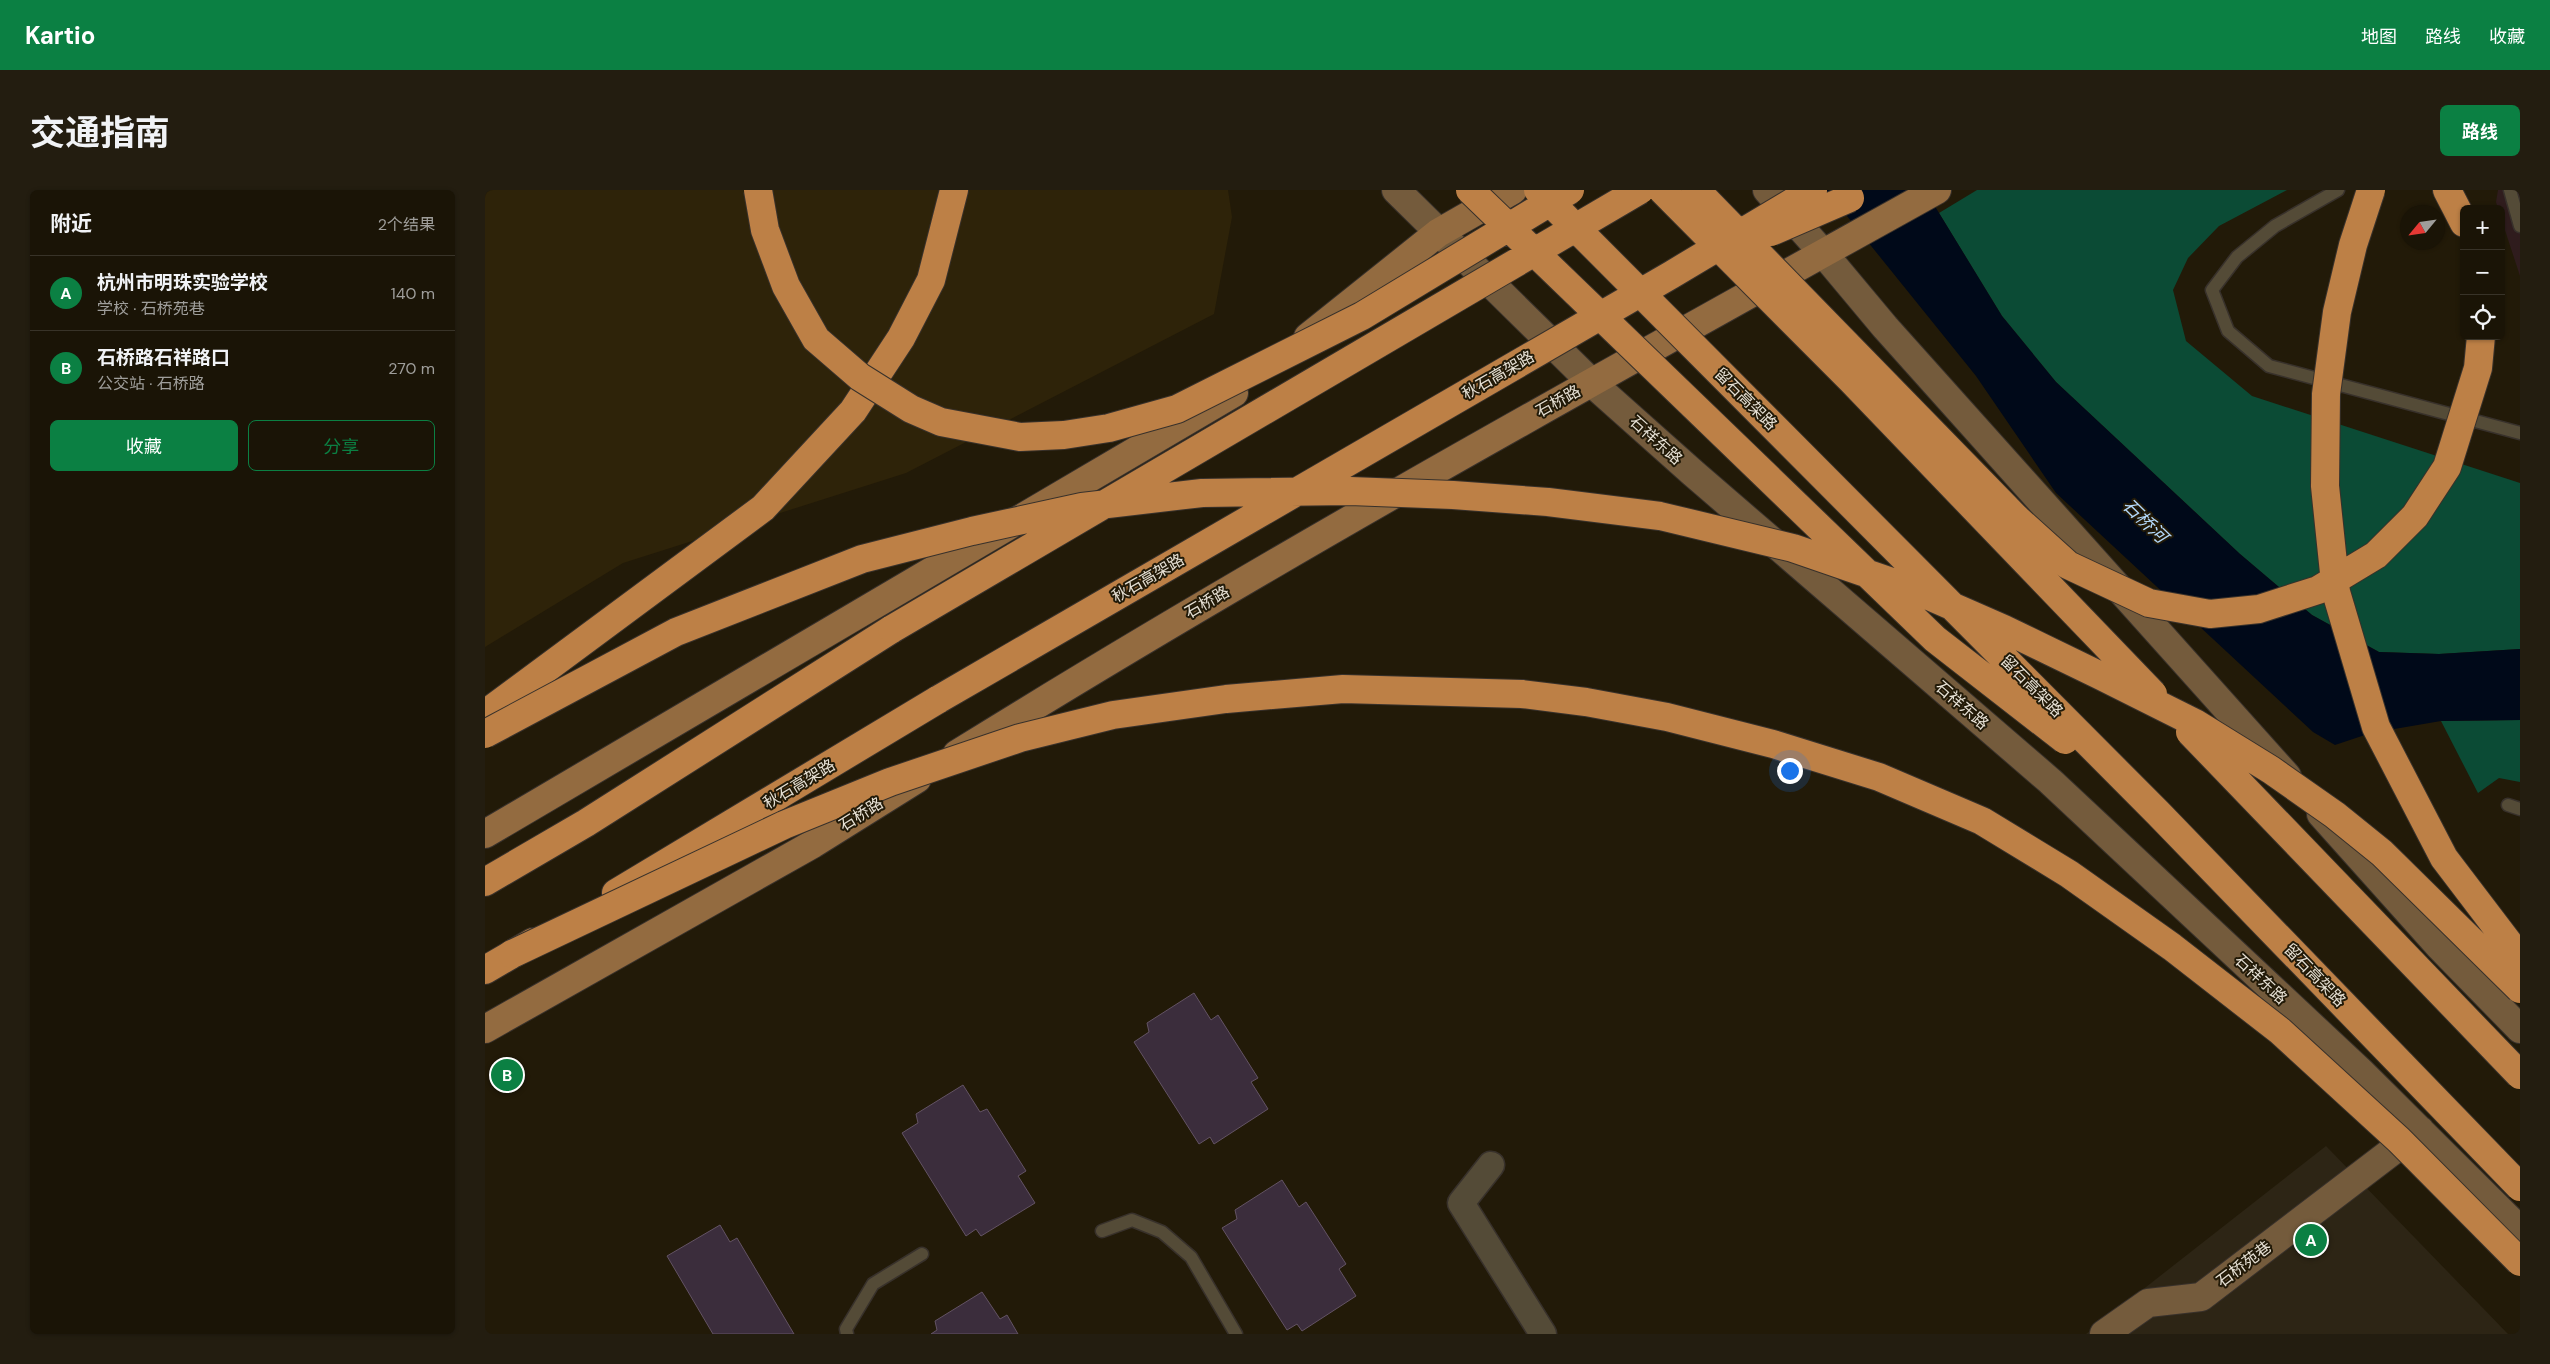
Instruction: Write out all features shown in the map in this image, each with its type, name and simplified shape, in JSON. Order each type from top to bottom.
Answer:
[{"type":"highway","points":[[758,190],[765,230],[786,286],[816,339],[860,377],[911,409],[941,422],[1020,437],[1064,435],[1109,428],[1177,409],[1362,316],[1570,190]]},
{"type":"highway","points":[[485,714],[763,508],[853,410],[901,338],[931,280],[954,190]]},
{"type":"highway","points":[[1471,190],[1935,639],[2158,813]]},
{"type":"highway","name":"留石高架路","points":[[1538,190],[2158,813],[2520,1187]]},
{"type":"highway","points":[[485,882],[586,823],[892,629],[1640,190]]},
{"type":"highway","points":[[1662,190],[1851,380],[2520,1075]]},
{"type":"highway","points":[[1696,190],[2016,518],[2069,565],[2149,603],[2210,614],[2259,609],[2318,590],[2376,555],[2415,516],[2447,467],[2478,368],[2481,340]]},
{"type":"highway","name":"秋石高架路","points":[[485,970],[939,699],[1671,275],[1813,190]]},
{"type":"highway","points":[[1671,275],[1864,190]]},
{"type":"highway","points":[[2371,190],[2353,245],[2337,312],[2326,394],[2325,486],[2336,592],[2376,727],[2444,858],[2520,958]]},
{"type":"highway","points":[[2447,190],[2460,215]]},
{"type":"highway","points":[[485,734],[676,632],[862,559],[1082,507],[1203,493],[1350,492],[1453,495],[1548,502],[1660,516],[1793,548],[1915,590],[2004,629],[2195,723],[2271,770],[2335,815],[2382,853],[2520,989]]},
{"type":"highway","points":[[512,954],[784,825],[890,782],[1019,738],[1113,715],[1226,699],[1343,689],[1521,694],[1586,702],[1667,717],[1773,744],[1879,777],[1982,821],[2069,874],[2172,947],[2280,1031],[2399,1140],[2520,1262]]},
{"type":"main road","name":"石祥东路","points":[[1397,190],[1438,233],[1592,383],[1693,474],[2050,781],[2360,1071],[2520,1230]]},
{"type":"main road","points":[[485,834],[1247,385],[1438,233],[1513,190]]},
{"type":"main road","points":[[1767,190],[1885,327],[2432,938],[2520,1029]]},
{"type":"main road","name":"石桥路","points":[[485,1029],[813,844],[1119,653],[1473,449],[1937,190]]},
{"type":"main road","name":"石桥苑巷","points":[[2104,1334],[2148,1303],[2201,1297],[2420,1130]]},
{"type":"street","points":[[1491,1165],[1461,1203],[1543,1334]]},
{"type":"lane","points":[[2337,190],[2275,226],[2237,257],[2212,290],[2228,331],[2269,366],[2520,433]]},
{"type":"lane","points":[[2510,190],[2520,226]]},
{"type":"lane","points":[[1102,1231],[1132,1220],[1162,1232],[1191,1257],[1236,1334]]},
{"type":"lane","points":[[847,1334],[846,1329],[873,1284],[922,1254]]},
{"type":"shaded area","points":[[485,190],[1228,190],[1232,217],[1214,314],[906,473],[623,563],[485,647]]},
{"type":"shaded area","points":[[2498,190],[2520,190],[2520,276],[2505,230],[2505,205],[2497,205]]},
{"type":"shaded area","points":[[2326,1146],[2508,1334],[2086,1334]]},
{"type":"green space","points":[[1977,190],[2287,190],[2219,226],[2188,258],[2173,290],[2186,341],[2252,396],[2520,483],[2520,649],[2439,654],[2379,652],[2312,615],[2240,554],[2056,382],[2002,316],[1939,213]]},
{"type":"green space","points":[[2520,720],[2520,782],[2499,778],[2478,793],[2441,721]]},
{"type":"water","name":"石桥河","points":[[1826,190],[1925,190],[2002,316],[2056,382],[2240,554],[2312,615],[2379,652],[2439,654],[2520,649],[2520,720],[2441,721],[2371,733],[2335,745],[2313,732],[2056,493],[1976,376]]},
{"type":"building","points":[[1194,993],[1211,1020],[1218,1015],[1258,1078],[1251,1082],[1268,1109],[1214,1144],[1210,1137],[1199,1144],[1134,1042],[1149,1032],[1147,1023]]},
{"type":"building","points":[[963,1085],[980,1112],[987,1109],[1026,1171],[1018,1176],[1035,1203],[981,1236],[976,1229],[966,1236],[902,1133],[918,1123],[916,1114]]},
{"type":"building","points":[[1282,1180],[1299,1207],[1306,1202],[1346,1264],[1339,1269],[1356,1296],[1302,1331],[1297,1324],[1287,1330],[1222,1228],[1237,1219],[1235,1210]]},
{"type":"building","points":[[720,1225],[730,1242],[737,1238],[794,1334],[713,1334],[667,1256]]},
{"type":"building","points":[[982,1292],[1000,1319],[1007,1315],[1018,1334],[931,1334],[937,1330],[935,1321]]},
{"type":"place","name":"石桥路石祥路口","points":[[507,1075]]},
{"type":"place","name":"杭州市明珠实验学校","points":[[2311,1240]]}]
